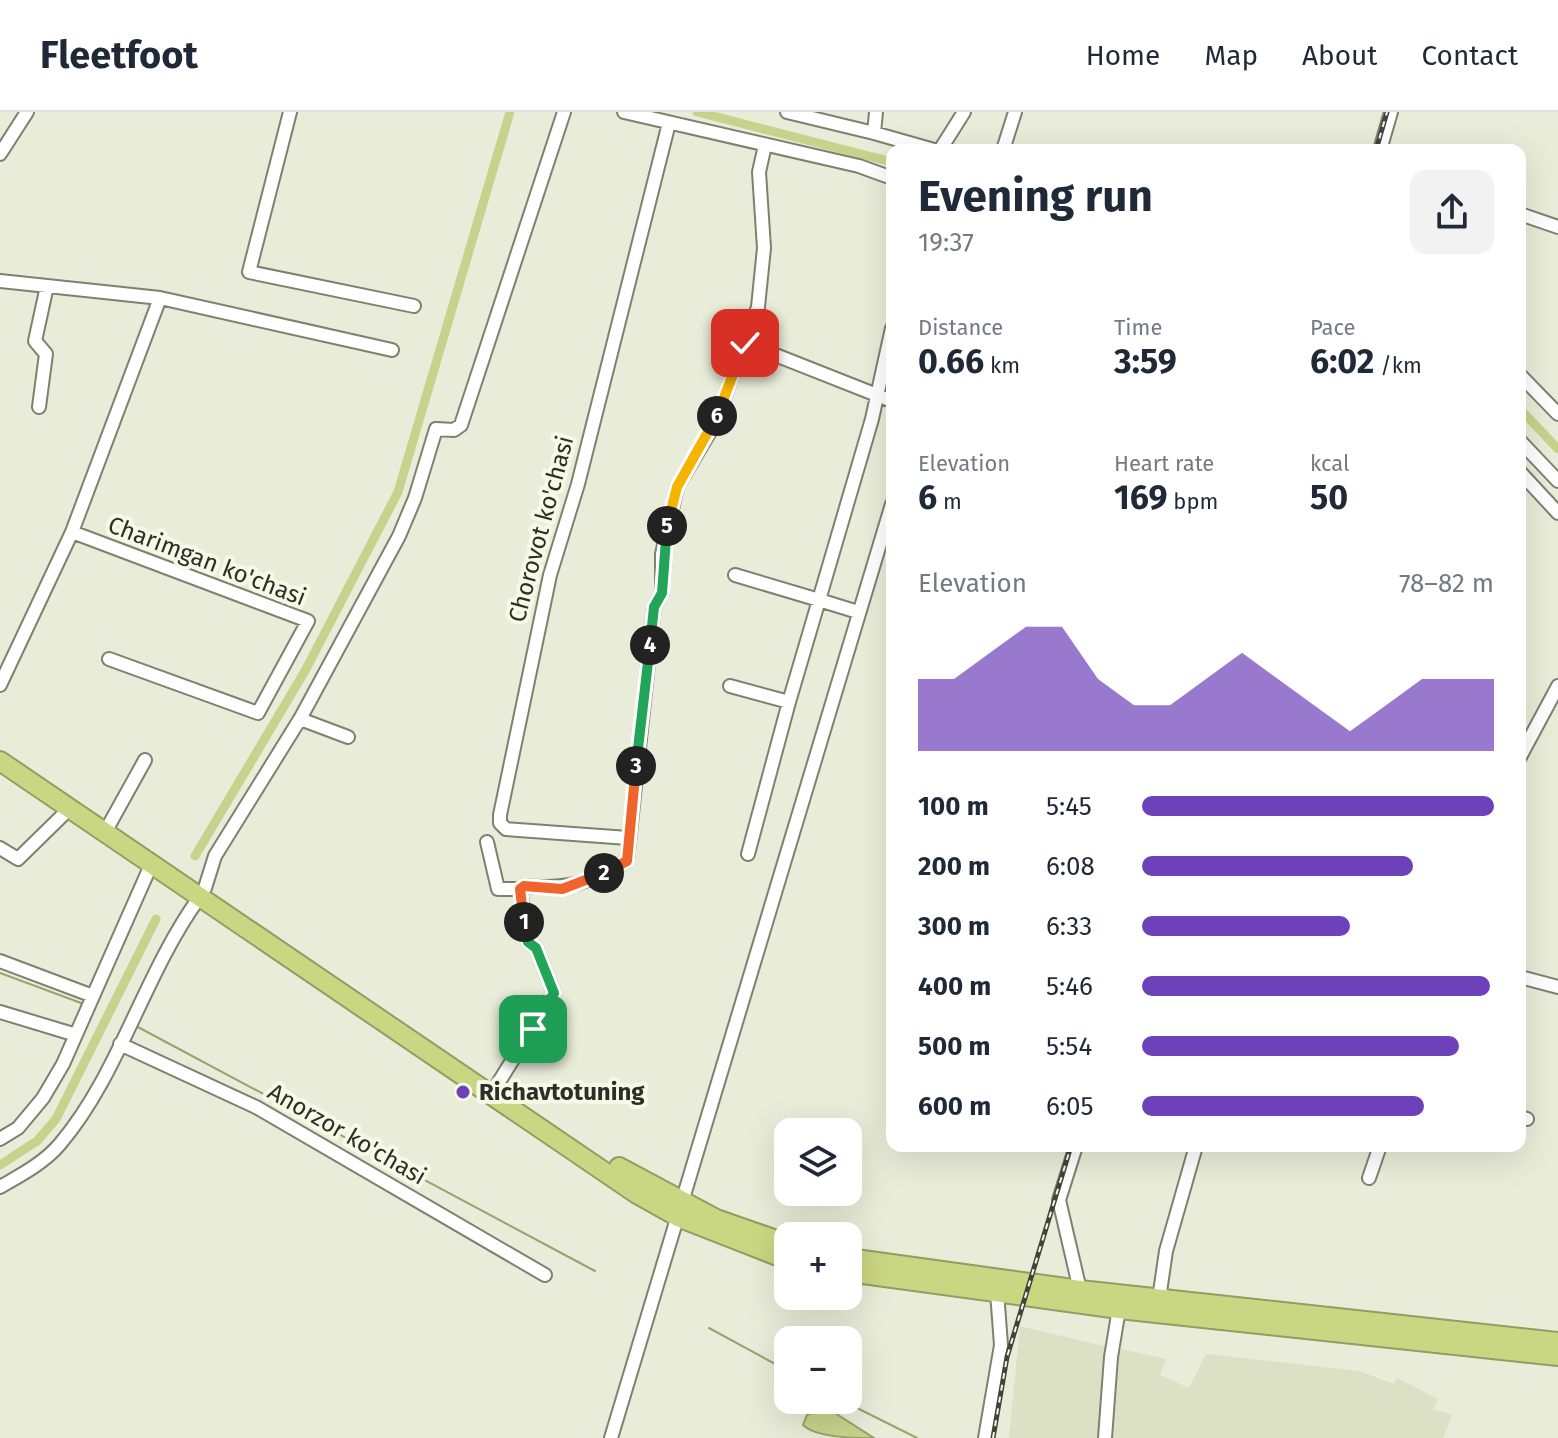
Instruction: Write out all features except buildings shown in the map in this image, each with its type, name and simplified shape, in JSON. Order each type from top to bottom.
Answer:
[{"type":"highway","points":[[0,749],[109,825],[154,861]]},
{"type":"highway","points":[[0,761],[69,809],[497,1085],[680,1210],[774,1240]]},
{"type":"highway","points":[[202,893],[564,1146],[680,1210],[774,1254]]},
{"type":"highway","points":[[862,1260],[1159,1299],[1233,1314],[1558,1356]]},
{"type":"highway","points":[[862,1274],[1119,1309],[1233,1314],[1558,1342]]},
{"type":"street","points":[[0,154],[27,112]]},
{"type":"street","points":[[290,112],[249,272],[414,306]]},
{"type":"street","points":[[0,1187],[46,1158],[61,1144],[120,1044],[152,973],[202,893],[215,856],[300,719],[399,536],[415,498],[436,429],[454,430],[461,425],[564,112]]},
{"type":"street","points":[[624,112],[886,176]]},
{"type":"street","points":[[787,112],[913,144]]},
{"type":"street","points":[[874,133],[876,112]]},
{"type":"street","points":[[944,144],[964,112]]},
{"type":"street","points":[[1005,144],[1015,112]]},
{"type":"street","points":[[1382,144],[1391,112]]},
{"type":"street","name":"Chorovot ko'chasi","points":[[628,838],[506,829],[500,823],[500,815],[550,575],[578,484],[669,123]]},
{"type":"street","points":[[487,842],[498,889],[520,889],[524,886],[562,889],[601,876],[627,861],[654,607],[662,593],[666,528],[677,487],[714,425],[758,307],[763,271],[759,172],[765,145]]},
{"type":"street","points":[[1526,216],[1558,227]]},
{"type":"street","points":[[0,281],[160,298],[392,350]]},
{"type":"street","points":[[39,407],[46,354],[35,341],[47,286]]},
{"type":"street","name":"Charimgan ko'chasi","points":[[0,685],[72,532],[160,298]]},
{"type":"street","points":[[745,343],[886,399]]},
{"type":"street","points":[[748,854],[878,396],[886,357]]},
{"type":"street","points":[[1526,381],[1558,414]]},
{"type":"street","points":[[1526,447],[1558,481]]},
{"type":"street","points":[[1526,478],[1558,513]]},
{"type":"street","points":[[611,1438],[886,523]]},
{"type":"street","name":"Charimgan ko'chasi","points":[[72,532],[308,621],[258,713],[109,659]]},
{"type":"street","points":[[735,575],[858,612]]},
{"type":"street","points":[[730,686],[789,702]]},
{"type":"street","points":[[1526,746],[1558,686]]},
{"type":"street","points":[[300,719],[348,737]]},
{"type":"street","points":[[109,825],[145,760]]},
{"type":"street","points":[[0,848],[18,859],[69,809]]},
{"type":"street","points":[[0,1139],[18,1128],[43,1098],[63,1064],[73,1034],[154,861]]},
{"type":"street","points":[[497,1085],[554,993],[536,948],[528,942],[520,889]]},
{"type":"street","points":[[0,961],[93,996]]},
{"type":"street","points":[[1526,979],[1558,987]]},
{"type":"street","points":[[0,1012],[73,1034]]},
{"type":"street","name":"Anorzor ko'chasi","points":[[120,1044],[256,1107],[545,1275]]},
{"type":"street","points":[[1074,1152],[1059,1200],[1080,1290]]},
{"type":"street","points":[[1159,1299],[1166,1251],[1194,1152]]},
{"type":"street","points":[[1369,1178],[1378,1152]]},
{"type":"street","points":[[985,1438],[1001,1345],[997,1292]]},
{"type":"street","points":[[1105,1438],[1111,1357],[1119,1309]]},
{"type":"shaded area","points":[[1020,1326],[1107,1347],[1099,1438],[1009,1438]]},
{"type":"shaded area","points":[[1121,1349],[1166,1359],[1160,1375],[1189,1388],[1206,1354],[1359,1371],[1394,1384],[1397,1378],[1438,1399],[1433,1409],[1452,1415],[1443,1438],[1109,1438],[1112,1364],[1117,1363]]},
{"type":"shaded area","points":[[836,1414],[874,1438],[817,1433],[803,1425],[807,1415]]},
{"type":"waterway","points":[[195,856],[305,671],[398,492],[510,112]]},
{"type":"waterway","points":[[697,112],[886,160]]},
{"type":"waterway","points":[[1526,415],[1558,449]]},
{"type":"waterway","points":[[0,1165],[37,1141],[56,1119],[156,919]]},
{"type":"waterway","points":[[0,973],[81,1003]]},
{"type":"waterway","points":[[136,1026],[595,1271]]},
{"type":"waterway","points":[[709,1328],[774,1363]]},
{"type":"waterway","points":[[862,1410],[917,1438]]},
{"type":"railway","points":[[1378,144],[1387,112]]},
{"type":"railway","points":[[993,1438],[1007,1357],[1069,1152]]},
{"type":"place","name":"Richavtotuning","points":[[463,1092]]},
{"type":"route","points":[[533,1029],[554,993],[536,948],[528,942],[520,889],[524,886],[562,889],[601,876],[627,861],[654,607],[662,593],[666,528],[677,487],[714,425],[745,343]]}]
